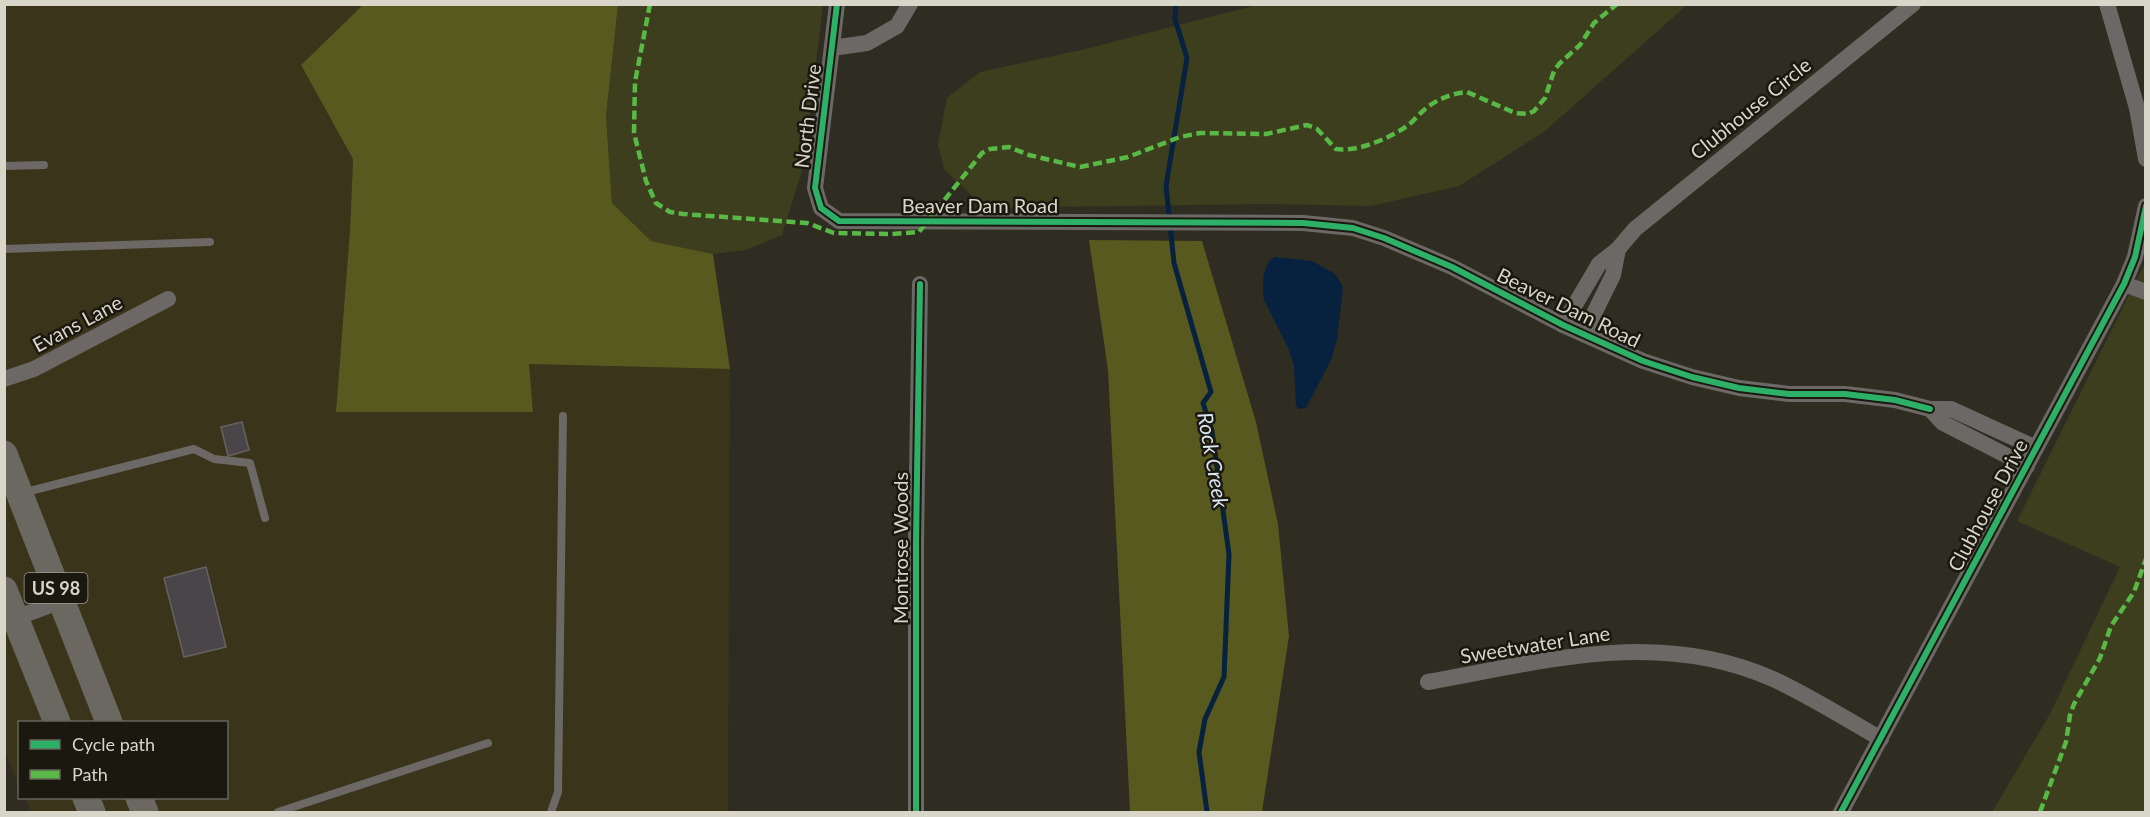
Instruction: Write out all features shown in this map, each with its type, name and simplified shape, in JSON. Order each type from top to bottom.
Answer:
[{"type":"main road","name":"US 98","points":[[4,454],[108,721]]},
{"type":"main road","name":"US 98","points":[[4,590],[10,621],[56,721]]},
{"type":"main road","points":[[86,799],[92,813]]},
{"type":"main road","points":[[139,799],[145,813]]},
{"type":"street","name":"North Drive","points":[[837,4],[815,188],[821,208],[839,221]]},
{"type":"street","points":[[832,48],[867,43],[897,26],[910,4]]},
{"type":"street","name":"Clubhouse Circle","points":[[1563,325],[1599,264],[1618,249],[1635,229],[1913,4]]},
{"type":"street","points":[[2107,4],[2137,108],[2145,159]]},
{"type":"street","name":"Clubhouse Drive","points":[[1840,813],[2124,284],[2140,259],[2145,206]]},
{"type":"street","name":"Beaver Dam Road","points":[[839,221],[1303,223],[1353,228],[1384,238],[1452,267],[1563,325],[1643,361],[1739,388],[1789,394],[1845,394],[1895,400],[1930,409],[1951,409],[2036,447]]},
{"type":"street","name":"Clubhouse Circle","points":[[1584,334],[1613,275],[1618,249]]},
{"type":"street","name":"Montrose Woods","points":[[916,813],[916,542],[920,284]]},
{"type":"street","points":[[2124,284],[2145,292]]},
{"type":"street","name":"Evans Lane","points":[[4,379],[34,369],[168,298]]},
{"type":"street","name":"Beaver Dam Road","points":[[1930,409],[1943,423],[2027,466]]},
{"type":"street","points":[[10,621],[61,601]]},
{"type":"street","name":"Sweetwater Lane","points":[[1428,682],[1591,654],[1624,651],[1675,652],[1740,667],[1772,679],[1881,739]]},
{"type":"lane","points":[[4,166],[44,165]]},
{"type":"lane","points":[[4,249],[210,242]]},
{"type":"lane","points":[[553,812],[558,792],[563,416]]},
{"type":"lane","points":[[20,494],[194,449],[214,459],[250,463],[266,518]]},
{"type":"lane","points":[[278,813],[488,743]]},
{"type":"shaded area","points":[[364,4],[618,5],[606,116],[612,203],[651,241],[713,254],[730,369],[529,364],[533,412],[336,412],[353,159],[301,65]]},
{"type":"shaded area","points":[[4,5],[364,5],[301,65],[353,159],[350,230],[533,412],[528,364],[730,369],[728,812],[31,812],[25,799],[228,799],[228,721],[18,721],[18,784],[5,752]]},
{"type":"shaded area","points":[[1089,240],[1202,241],[1256,422],[1278,524],[1289,636],[1262,812],[1130,812],[1108,370]]},
{"type":"green space","points":[[1261,4],[1687,5],[1545,131],[1459,186],[1371,206],[1266,204],[985,208],[944,169],[938,144],[947,98],[980,72],[1081,50]]},
{"type":"green space","points":[[618,5],[823,5],[804,164],[782,235],[746,250],[713,254],[651,241],[612,203],[606,116]]},
{"type":"green space","points":[[2145,263],[2145,812],[1992,812],[2050,714],[2120,567],[2017,521]]},
{"type":"water","points":[[1275,257],[1312,261],[1335,274],[1343,287],[1337,340],[1331,360],[1306,408],[1299,409],[1296,406],[1294,366],[1289,350],[1264,300],[1265,270]]},
{"type":"building","points":[[242,422],[249,450],[228,456],[221,427]]},
{"type":"building","points":[[206,567],[226,647],[184,657],[164,578]]},
{"type":"waterway","name":"Rock Creek","points":[[1176,4],[1175,19],[1187,58],[1166,186],[1174,263],[1211,392],[1203,403],[1212,431],[1229,554],[1224,677],[1205,719],[1199,752],[1207,812]]},
{"type":"marked path","points":[[650,4],[635,82],[634,133],[646,181],[656,203],[670,212],[683,214],[807,223],[834,233],[891,234],[919,232],[982,153],[990,149],[1009,147],[1029,155],[1080,167],[1128,157],[1180,137],[1200,133],[1266,134],[1307,125],[1317,129],[1336,149],[1354,148],[1373,144],[1399,131],[1438,100],[1467,92],[1515,113],[1528,114],[1534,111],[1545,98],[1554,71],[1559,64],[1580,45],[1594,23],[1617,4]]},
{"type":"marked path","points":[[2040,812],[2066,742],[2074,704],[2100,658],[2111,626],[2134,592],[2146,559]]},
{"type":"cycle path","points":[[837,4],[815,188],[821,208],[839,221],[1303,223],[1353,228],[1384,238],[1452,267],[1563,325],[1643,361],[1692,377],[1739,388],[1789,394],[1845,394],[1895,400],[1930,409]]},
{"type":"cycle path","points":[[1841,812],[2124,284],[2135,257],[2146,206]]},
{"type":"cycle path","points":[[916,812],[916,542],[920,284]]}]
